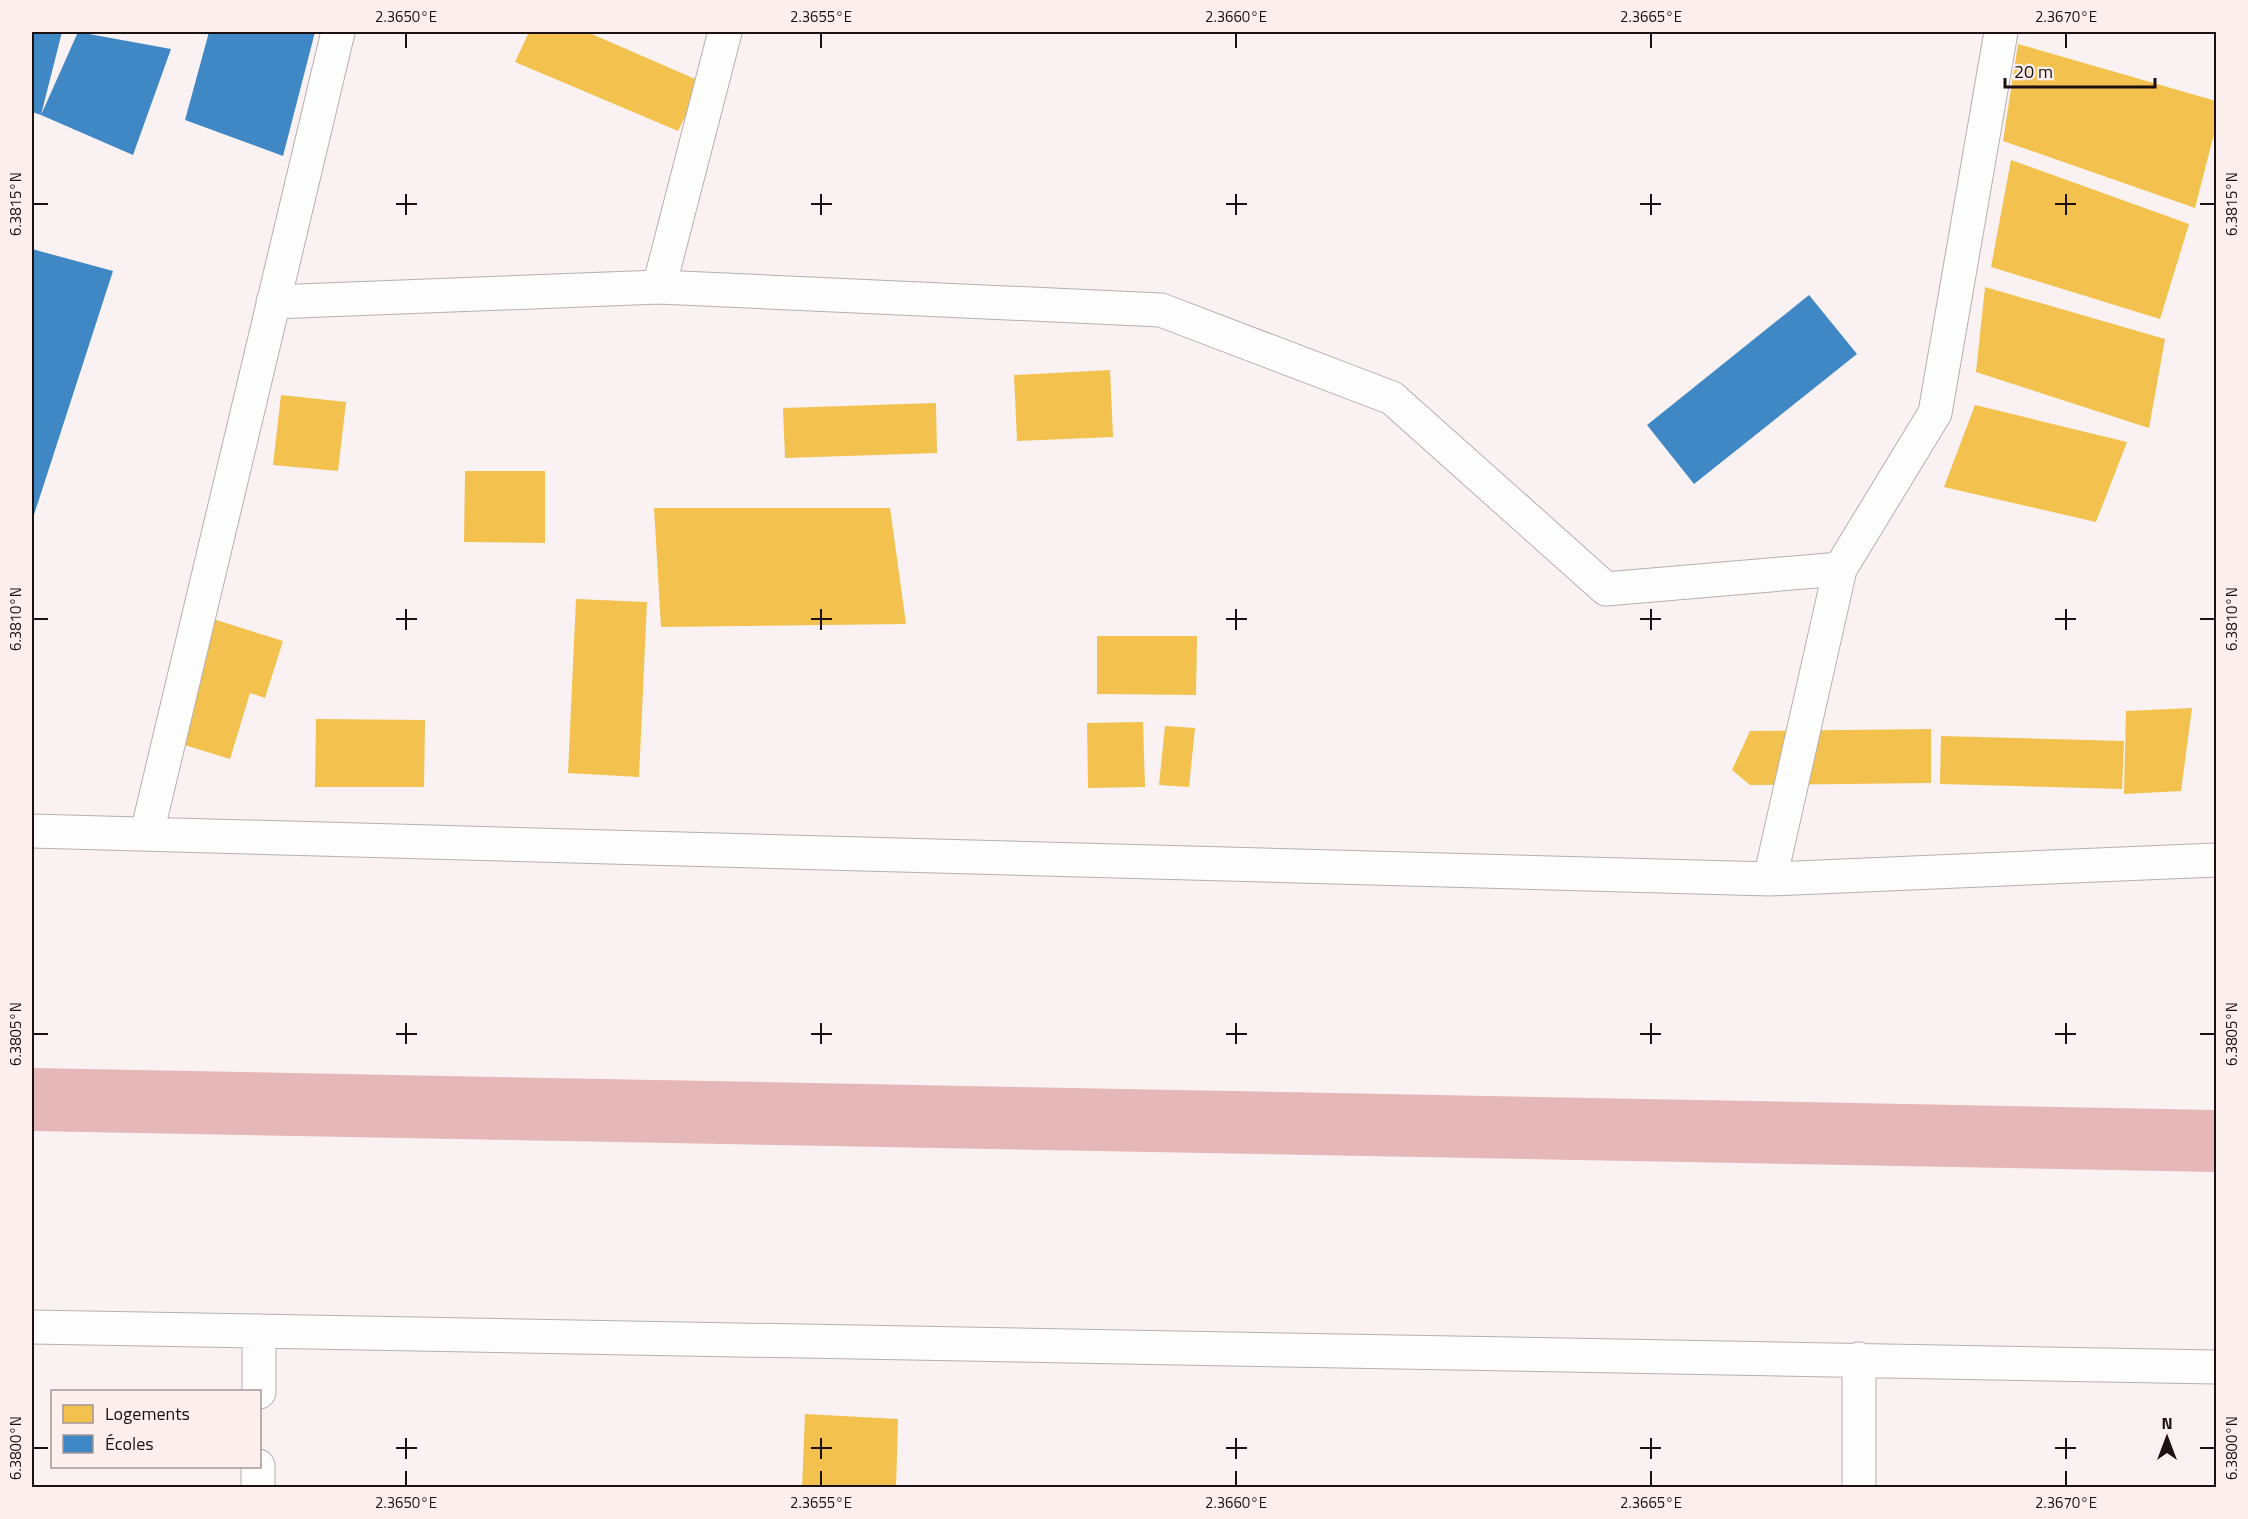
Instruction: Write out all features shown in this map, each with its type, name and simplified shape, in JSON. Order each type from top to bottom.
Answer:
[{"type":"street","points":[[147,833],[338,32]]},
{"type":"street","points":[[658,287],[725,32]]},
{"type":"street","points":[[1770,879],[1840,569],[1935,413],[2001,32]]},
{"type":"street","points":[[273,302],[658,287],[1161,310],[1392,398],[1606,589],[1840,569]]},
{"type":"street","points":[[32,831],[1770,879],[2217,860]]},
{"type":"street","points":[[32,1327],[2217,1367]]},
{"type":"street","points":[[259,1331],[259,1390]]},
{"type":"street","points":[[1859,1359],[1859,1488]]},
{"type":"street","points":[[258,1468],[258,1488]]},
{"type":"shaded area","points":[[32,1068],[2216,1110],[2216,1172],[32,1131]]},
{"type":"building: Logements","points":[[529,32],[587,32],[702,82],[678,131],[515,62]]},
{"type":"building: Logements","points":[[2018,44],[2216,101],[2216,126],[2195,208],[2003,141]]},
{"type":"building: Logements","points":[[2011,160],[2189,224],[2160,319],[1991,267]]},
{"type":"building: Logements","points":[[1985,287],[2165,339],[2149,428],[1976,372]]},
{"type":"building: Logements","points":[[1110,370],[1113,437],[1017,441],[1014,375]]},
{"type":"building: Logements","points":[[281,395],[346,402],[338,471],[273,465]]},
{"type":"building: Logements","points":[[936,403],[937,453],[785,458],[783,408]]},
{"type":"building: Logements","points":[[1975,405],[2127,442],[2096,522],[1944,487]]},
{"type":"building: Logements","points":[[465,471],[545,471],[545,543],[464,542]]},
{"type":"building: Logements","points":[[654,508],[890,508],[906,624],[661,627]]},
{"type":"building: Logements","points":[[576,599],[647,602],[639,777],[568,773]]},
{"type":"building: Logements","points":[[194,613],[283,641],[265,698],[250,693],[230,759],[155,736]]},
{"type":"building: Logements","points":[[1097,636],[1197,636],[1196,695],[1097,694]]},
{"type":"building: Logements","points":[[2192,708],[2181,791],[2124,794],[2126,711]]},
{"type":"building: Logements","points":[[316,719],[425,720],[424,787],[315,787]]},
{"type":"building: Logements","points":[[1143,722],[1145,787],[1088,788],[1087,723]]},
{"type":"building: Logements","points":[[1165,726],[1195,728],[1189,787],[1159,785]]},
{"type":"building: Logements","points":[[1931,729],[1931,783],[1750,785],[1732,770],[1750,731]]},
{"type":"building: Logements","points":[[1941,736],[2124,741],[2122,789],[1940,784]]},
{"type":"building: Logements","points":[[805,1414],[898,1419],[896,1488],[802,1488]]},
{"type":"building: Écoles","points":[[32,32],[62,32],[41,115],[32,112]]},
{"type":"building: Écoles","points":[[78,32],[171,49],[133,155],[41,115]]},
{"type":"building: Écoles","points":[[209,32],[315,32],[283,156],[185,120]]},
{"type":"building: Écoles","points":[[32,249],[113,271],[32,521]]},
{"type":"building: Écoles","points":[[1809,295],[1857,354],[1694,484],[1647,425]]}]
